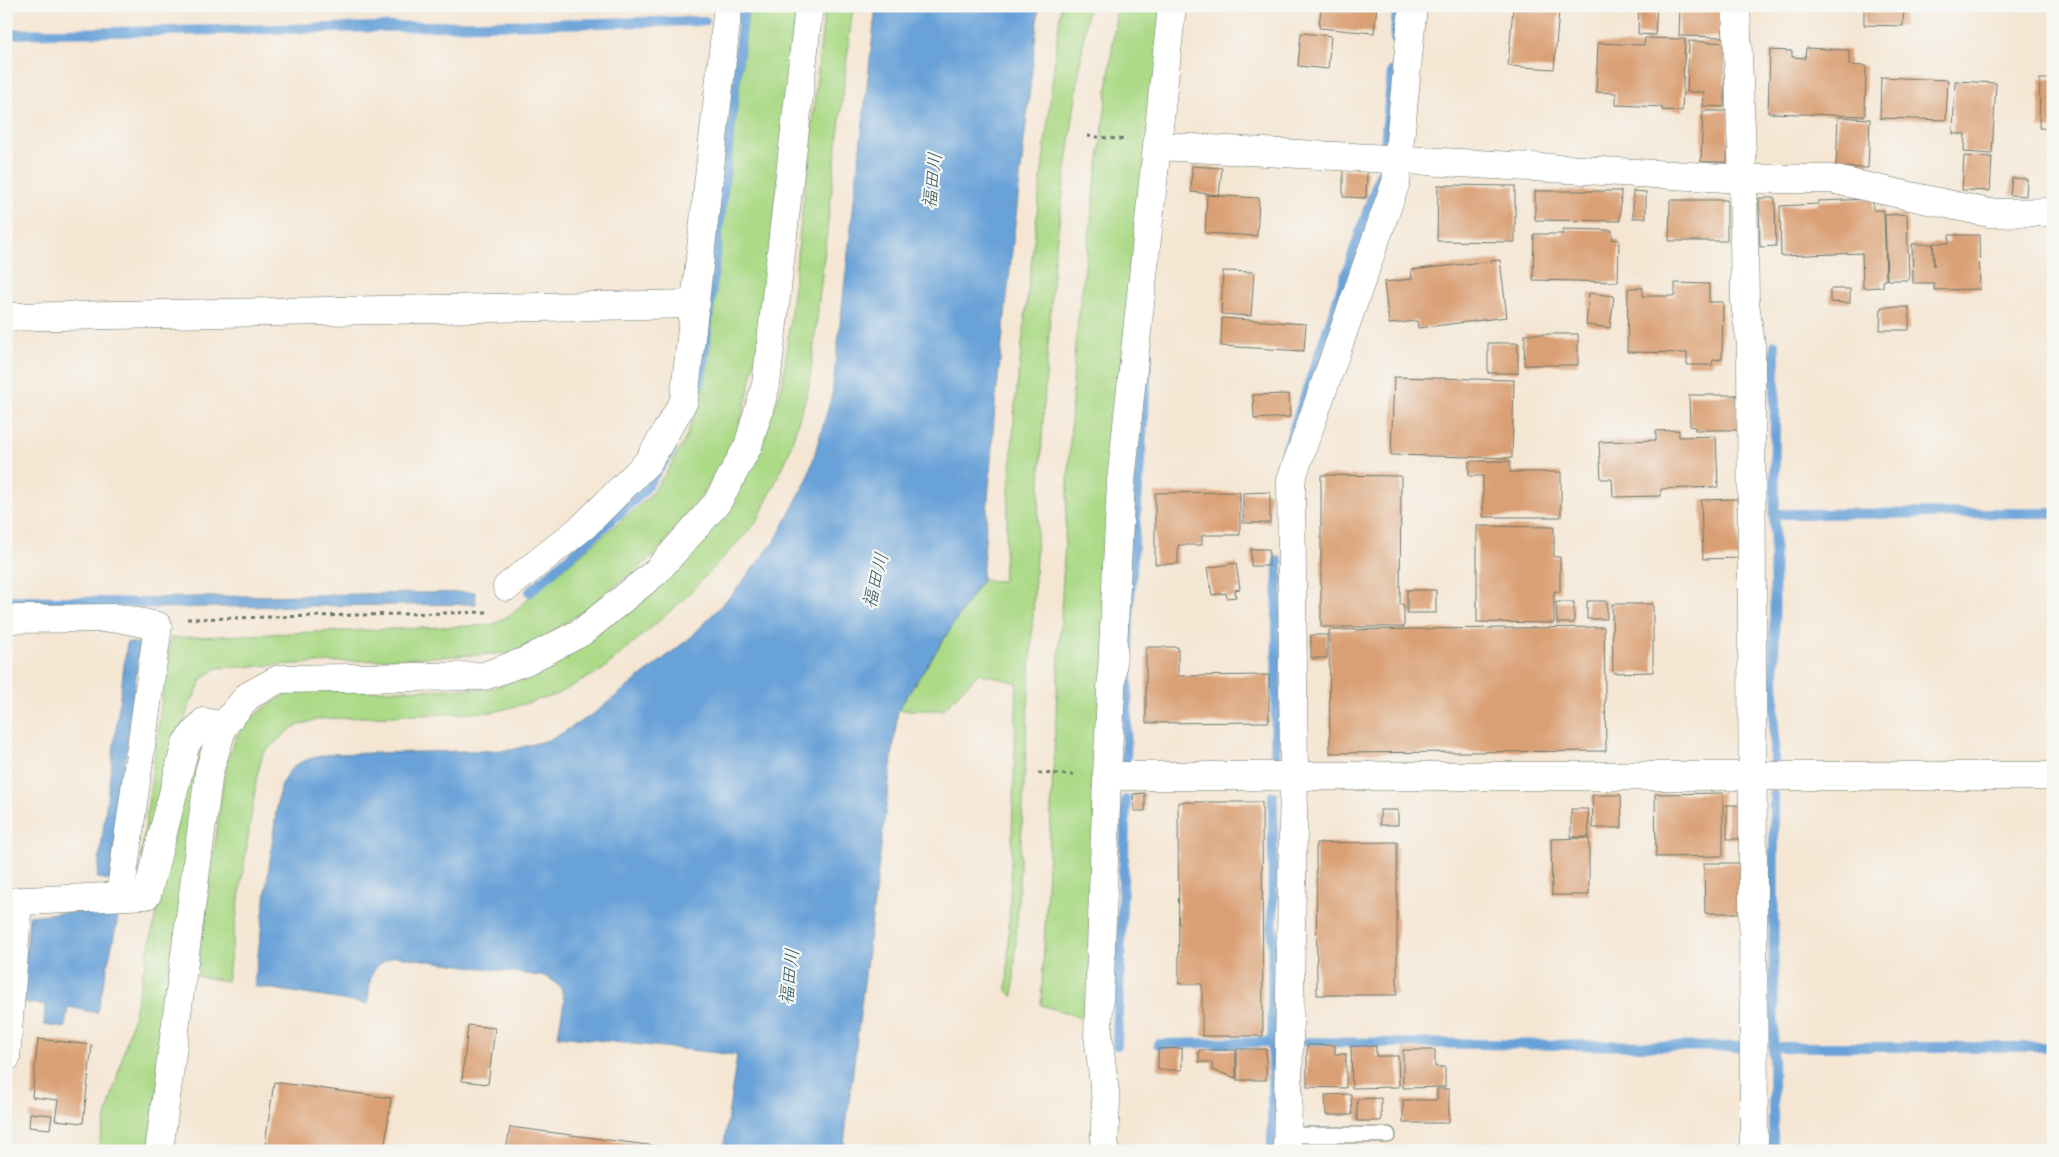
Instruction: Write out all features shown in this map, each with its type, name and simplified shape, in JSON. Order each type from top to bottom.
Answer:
[{"type":"street","points":[[508,587],[584,526],[648,462],[684,401],[728,6]]},
{"type":"street","points":[[160,1151],[209,772],[224,726],[248,696],[279,679],[484,676],[526,661],[582,632],[656,572],[716,504],[748,446],[766,385],[809,6]]},
{"type":"street","points":[[1104,1151],[1106,1102],[1098,1034],[1107,776],[1121,481],[1172,6]]},
{"type":"street","points":[[1287,1143],[1294,777],[1291,480],[1396,182],[1413,6]]},
{"type":"street","points":[[1736,6],[1743,179],[1745,303],[1752,345],[1754,1151]]},
{"type":"street","points":[[1157,145],[1743,179],[1831,179],[1989,213],[2053,212]]},
{"type":"street","points":[[6,317],[696,304]]},
{"type":"street","points":[[6,620],[118,618],[158,626],[120,896]]},
{"type":"street","points":[[6,1058],[12,902],[147,895],[186,743],[204,722],[224,726]]},
{"type":"street","points":[[1107,776],[2053,776]]},
{"type":"lane","points":[[1287,1143],[1388,1135]]},
{"type":"path","points":[[1088,136],[1157,145]]},
{"type":"path","points":[[158,626],[176,620],[490,612]]},
{"type":"path","points":[[1038,773],[1107,776]]},
{"type":"green space","points":[[749,6],[798,6],[760,338],[747,398],[731,452],[701,496],[654,556],[583,611],[534,644],[511,653],[217,668],[203,678],[187,711],[151,849],[141,858],[170,638],[492,625],[513,613],[649,497],[668,470],[686,438],[698,403],[707,365]]},
{"type":"green space","points":[[825,6],[853,6],[809,387],[787,458],[756,523],[682,601],[602,670],[556,695],[494,712],[317,719],[292,728],[263,753],[257,776],[227,981],[197,976],[226,763],[236,737],[250,720],[280,698],[297,691],[489,689],[542,672],[592,640],[762,446],[783,383]]},
{"type":"green space","points":[[1061,6],[1088,6],[1054,260],[1044,403],[1013,997],[1007,991],[1017,683],[979,673],[943,710],[898,710],[982,580],[1003,581],[1015,405]]},
{"type":"green space","points":[[1117,6],[1162,6],[1087,1019],[1041,1005],[1075,344]]},
{"type":"green space","points":[[204,742],[150,1151],[97,1151],[133,1018],[193,749]]},
{"type":"water","name":"福田川","points":[[876,6],[1039,6],[995,406],[982,580],[898,710],[843,1151],[723,1151],[737,1055],[558,1036],[564,1001],[561,988],[548,977],[394,956],[379,965],[372,974],[368,1004],[254,986],[278,797],[285,777],[290,770],[303,762],[331,754],[511,750],[552,739],[592,715],[691,637],[735,591],[776,539],[807,480],[832,395]]},
{"type":"water","points":[[475,592],[476,604],[141,608],[138,598]]},
{"type":"water","points":[[127,642],[140,644],[110,880],[97,878]]},
{"type":"water","points":[[100,910],[118,918],[97,1013],[68,1007],[65,1028],[44,1025],[45,1005],[22,1002],[29,916]]},
{"type":"building","points":[[1321,6],[1377,6],[1374,33],[1319,28]]},
{"type":"building","points":[[1531,6],[1547,6],[1546,10],[1559,11],[1554,69],[1508,66],[1513,8],[1537,10],[1530,9]]},
{"type":"building","points":[[1639,6],[1657,6],[1655,35],[1638,34]]},
{"type":"building","points":[[1680,6],[1724,8],[1723,37],[1679,36]]},
{"type":"building","points":[[1864,6],[1904,6],[1903,26],[1864,25]]},
{"type":"building","points":[[1301,33],[1331,36],[1328,69],[1298,66]]},
{"type":"building","points":[[1645,38],[1685,39],[1682,111],[1662,110],[1662,107],[1616,105],[1616,93],[1596,92],[1598,43],[1644,45]]},
{"type":"building","points":[[1689,41],[1726,43],[1724,107],[1703,106],[1704,92],[1687,92]]},
{"type":"building","points":[[1806,48],[1849,50],[1849,65],[1866,66],[1865,116],[1768,113],[1770,50],[1792,51],[1792,57],[1805,58]]},
{"type":"building","points":[[1881,77],[1948,80],[1946,120],[1880,118]]},
{"type":"building","points":[[2040,79],[2053,79],[2053,129],[2039,128]]},
{"type":"building","points":[[1955,81],[1996,83],[1992,154],[1964,152],[1965,134],[1953,134]]},
{"type":"building","points":[[1703,111],[1729,111],[1727,162],[1701,162]]},
{"type":"building","points":[[1838,117],[1870,119],[1868,168],[1836,167]]},
{"type":"building","points":[[1964,156],[1992,157],[1990,191],[1962,190]]},
{"type":"building","points":[[1192,166],[1222,168],[1219,195],[1191,192]]},
{"type":"building","points":[[1343,169],[1367,170],[1366,198],[1343,197]]},
{"type":"building","points":[[2012,178],[2027,179],[2026,196],[2010,195]]},
{"type":"building","points":[[1438,185],[1515,186],[1515,242],[1437,241]]},
{"type":"building","points":[[1535,191],[1621,191],[1620,221],[1535,220]]},
{"type":"building","points":[[1633,191],[1646,192],[1646,218],[1633,218]]},
{"type":"building","points":[[1207,195],[1259,198],[1257,236],[1205,233]]},
{"type":"building","points":[[1759,198],[1775,198],[1776,246],[1760,247]]},
{"type":"building","points":[[1873,199],[1873,210],[1884,210],[1886,280],[1883,280],[1883,287],[1863,288],[1862,253],[1781,256],[1780,206],[1818,204],[1818,201]]},
{"type":"building","points":[[1670,200],[1727,200],[1727,241],[1669,241]]},
{"type":"building","points":[[1907,214],[1909,280],[1887,280],[1885,215]]},
{"type":"building","points":[[1563,229],[1612,230],[1612,239],[1619,240],[1618,282],[1533,280],[1534,234],[1563,234]]},
{"type":"building","points":[[1949,235],[1979,235],[1980,289],[1934,290],[1934,283],[1913,283],[1912,244],[1933,244],[1934,266],[1933,243],[1949,243]]},
{"type":"building","points":[[1500,260],[1507,317],[1418,328],[1417,321],[1389,324],[1384,282],[1412,279],[1411,270]]},
{"type":"building","points":[[1223,271],[1254,272],[1251,316],[1221,314]]},
{"type":"building","points":[[1675,283],[1709,284],[1709,302],[1723,302],[1722,359],[1713,360],[1712,365],[1687,365],[1687,353],[1627,352],[1628,288],[1643,288],[1643,296],[1675,296]]},
{"type":"building","points":[[1830,289],[1850,289],[1850,303],[1830,302]]},
{"type":"building","points":[[1589,293],[1614,296],[1610,328],[1586,325]]},
{"type":"building","points":[[1881,307],[1909,307],[1909,330],[1880,330]]},
{"type":"building","points":[[1222,318],[1306,324],[1304,351],[1221,346]]},
{"type":"building","points":[[1525,334],[1578,334],[1578,365],[1524,365]]},
{"type":"building","points":[[1488,343],[1518,343],[1518,373],[1488,373]]},
{"type":"building","points":[[1394,377],[1514,380],[1512,458],[1391,455]]},
{"type":"building","points":[[1289,394],[1290,417],[1254,419],[1253,395]]},
{"type":"building","points":[[1689,395],[1737,395],[1738,430],[1695,430],[1695,427],[1690,426]]},
{"type":"building","points":[[1679,430],[1679,437],[1716,436],[1718,487],[1661,489],[1661,496],[1613,497],[1612,479],[1601,479],[1599,442],[1656,440],[1656,431]]},
{"type":"building","points":[[1469,461],[1510,461],[1510,472],[1561,472],[1561,517],[1483,517],[1483,476],[1469,476]]},
{"type":"building","points":[[1321,475],[1401,476],[1400,604],[1404,605],[1404,627],[1321,627]]},
{"type":"building","points":[[1240,492],[1240,535],[1202,535],[1202,545],[1178,545],[1178,564],[1155,564],[1155,493]]},
{"type":"building","points":[[1270,492],[1270,523],[1243,523],[1243,493]]},
{"type":"building","points":[[1737,499],[1739,558],[1703,559],[1701,500]]},
{"type":"building","points":[[1477,526],[1554,527],[1554,557],[1560,557],[1560,592],[1554,591],[1554,623],[1477,622]]},
{"type":"building","points":[[1251,549],[1269,549],[1269,566],[1251,566]]},
{"type":"building","points":[[1236,563],[1240,589],[1235,590],[1236,597],[1227,598],[1226,593],[1212,595],[1207,568]]},
{"type":"building","points":[[1407,590],[1436,590],[1436,613],[1407,613]]},
{"type":"building","points":[[1587,601],[1607,601],[1607,619],[1587,619]]},
{"type":"building","points":[[1556,602],[1574,602],[1574,623],[1557,623]]},
{"type":"building","points":[[1612,604],[1653,604],[1653,672],[1613,673]]},
{"type":"building","points":[[1604,627],[1606,751],[1330,753],[1329,630]]},
{"type":"building","points":[[1311,635],[1327,635],[1327,658],[1311,658]]},
{"type":"building","points":[[1146,647],[1178,647],[1178,676],[1269,675],[1269,722],[1146,723]]},
{"type":"building","points":[[1145,793],[1145,811],[1134,811],[1133,794]]},
{"type":"building","points":[[1723,793],[1723,856],[1656,857],[1655,794]]},
{"type":"building","points":[[1592,795],[1621,795],[1622,828],[1593,828]]},
{"type":"building","points":[[1178,802],[1262,802],[1263,1036],[1202,1036],[1202,984],[1179,984]]},
{"type":"building","points":[[1727,805],[1740,805],[1740,839],[1727,839]]},
{"type":"building","points":[[1571,809],[1588,809],[1589,837],[1571,837]]},
{"type":"building","points":[[1380,810],[1398,810],[1398,825],[1380,825]]},
{"type":"building","points":[[1589,838],[1589,895],[1552,895],[1551,839]]},
{"type":"building","points":[[1397,842],[1397,995],[1317,995],[1316,843]]},
{"type":"building","points":[[1704,863],[1740,863],[1740,913],[1705,913]]},
{"type":"building","points":[[468,1025],[495,1028],[488,1084],[462,1081]]},
{"type":"building","points":[[38,1039],[92,1045],[83,1123],[55,1120],[58,1100],[32,1097]]},
{"type":"building","points":[[1307,1045],[1335,1045],[1335,1054],[1346,1054],[1346,1088],[1307,1087]]},
{"type":"building","points":[[1351,1046],[1376,1046],[1376,1056],[1398,1056],[1399,1087],[1352,1088]]},
{"type":"building","points":[[1182,1048],[1182,1070],[1158,1070],[1158,1049]]},
{"type":"building","points":[[1237,1049],[1266,1049],[1266,1080],[1237,1080]]},
{"type":"building","points":[[1199,1050],[1236,1050],[1236,1078],[1212,1070],[1212,1062],[1199,1062]]},
{"type":"building","points":[[1403,1050],[1435,1050],[1435,1067],[1445,1067],[1445,1087],[1403,1088]]},
{"type":"building","points":[[274,1082],[391,1098],[384,1151],[264,1151]]},
{"type":"building","points":[[1437,1089],[1449,1089],[1449,1123],[1403,1123],[1403,1100],[1437,1100]]},
{"type":"building","points":[[1351,1094],[1352,1115],[1326,1115],[1325,1095]]},
{"type":"building","points":[[1381,1098],[1381,1121],[1357,1121],[1357,1099]]},
{"type":"building","points":[[30,1113],[52,1115],[50,1129],[29,1127]]},
{"type":"building","points":[[510,1127],[686,1150],[506,1151]]},
{"type":"building","points":[[1307,1147],[1346,1147],[1346,1151],[1307,1151]]},
{"type":"waterway","points":[[698,390],[703,366],[744,6]]},
{"type":"waterway","points":[[1395,39],[1397,6]]},
{"type":"waterway","points":[[6,34],[705,21]]},
{"type":"waterway","points":[[1385,145],[1392,71]]},
{"type":"waterway","points":[[1280,482],[1280,469],[1380,174]]},
{"type":"waterway","points":[[1774,766],[1775,345]]},
{"type":"waterway","points":[[1126,760],[1129,612],[1148,354]]},
{"type":"waterway","points":[[530,592],[642,493],[671,451]]},
{"type":"waterway","points":[[1774,514],[2053,513]]},
{"type":"waterway","points":[[1275,763],[1278,561]]},
{"type":"waterway","points":[[6,600],[153,603]]},
{"type":"waterway","points":[[1773,1151],[1774,795]]},
{"type":"waterway","points":[[1272,1151],[1273,796]]},
{"type":"waterway","points":[[1117,1045],[1126,800]]},
{"type":"waterway","points":[[1158,1044],[1272,1042]]},
{"type":"waterway","points":[[1308,1042],[1740,1047]]},
{"type":"waterway","points":[[1781,1047],[2053,1047]]}]
